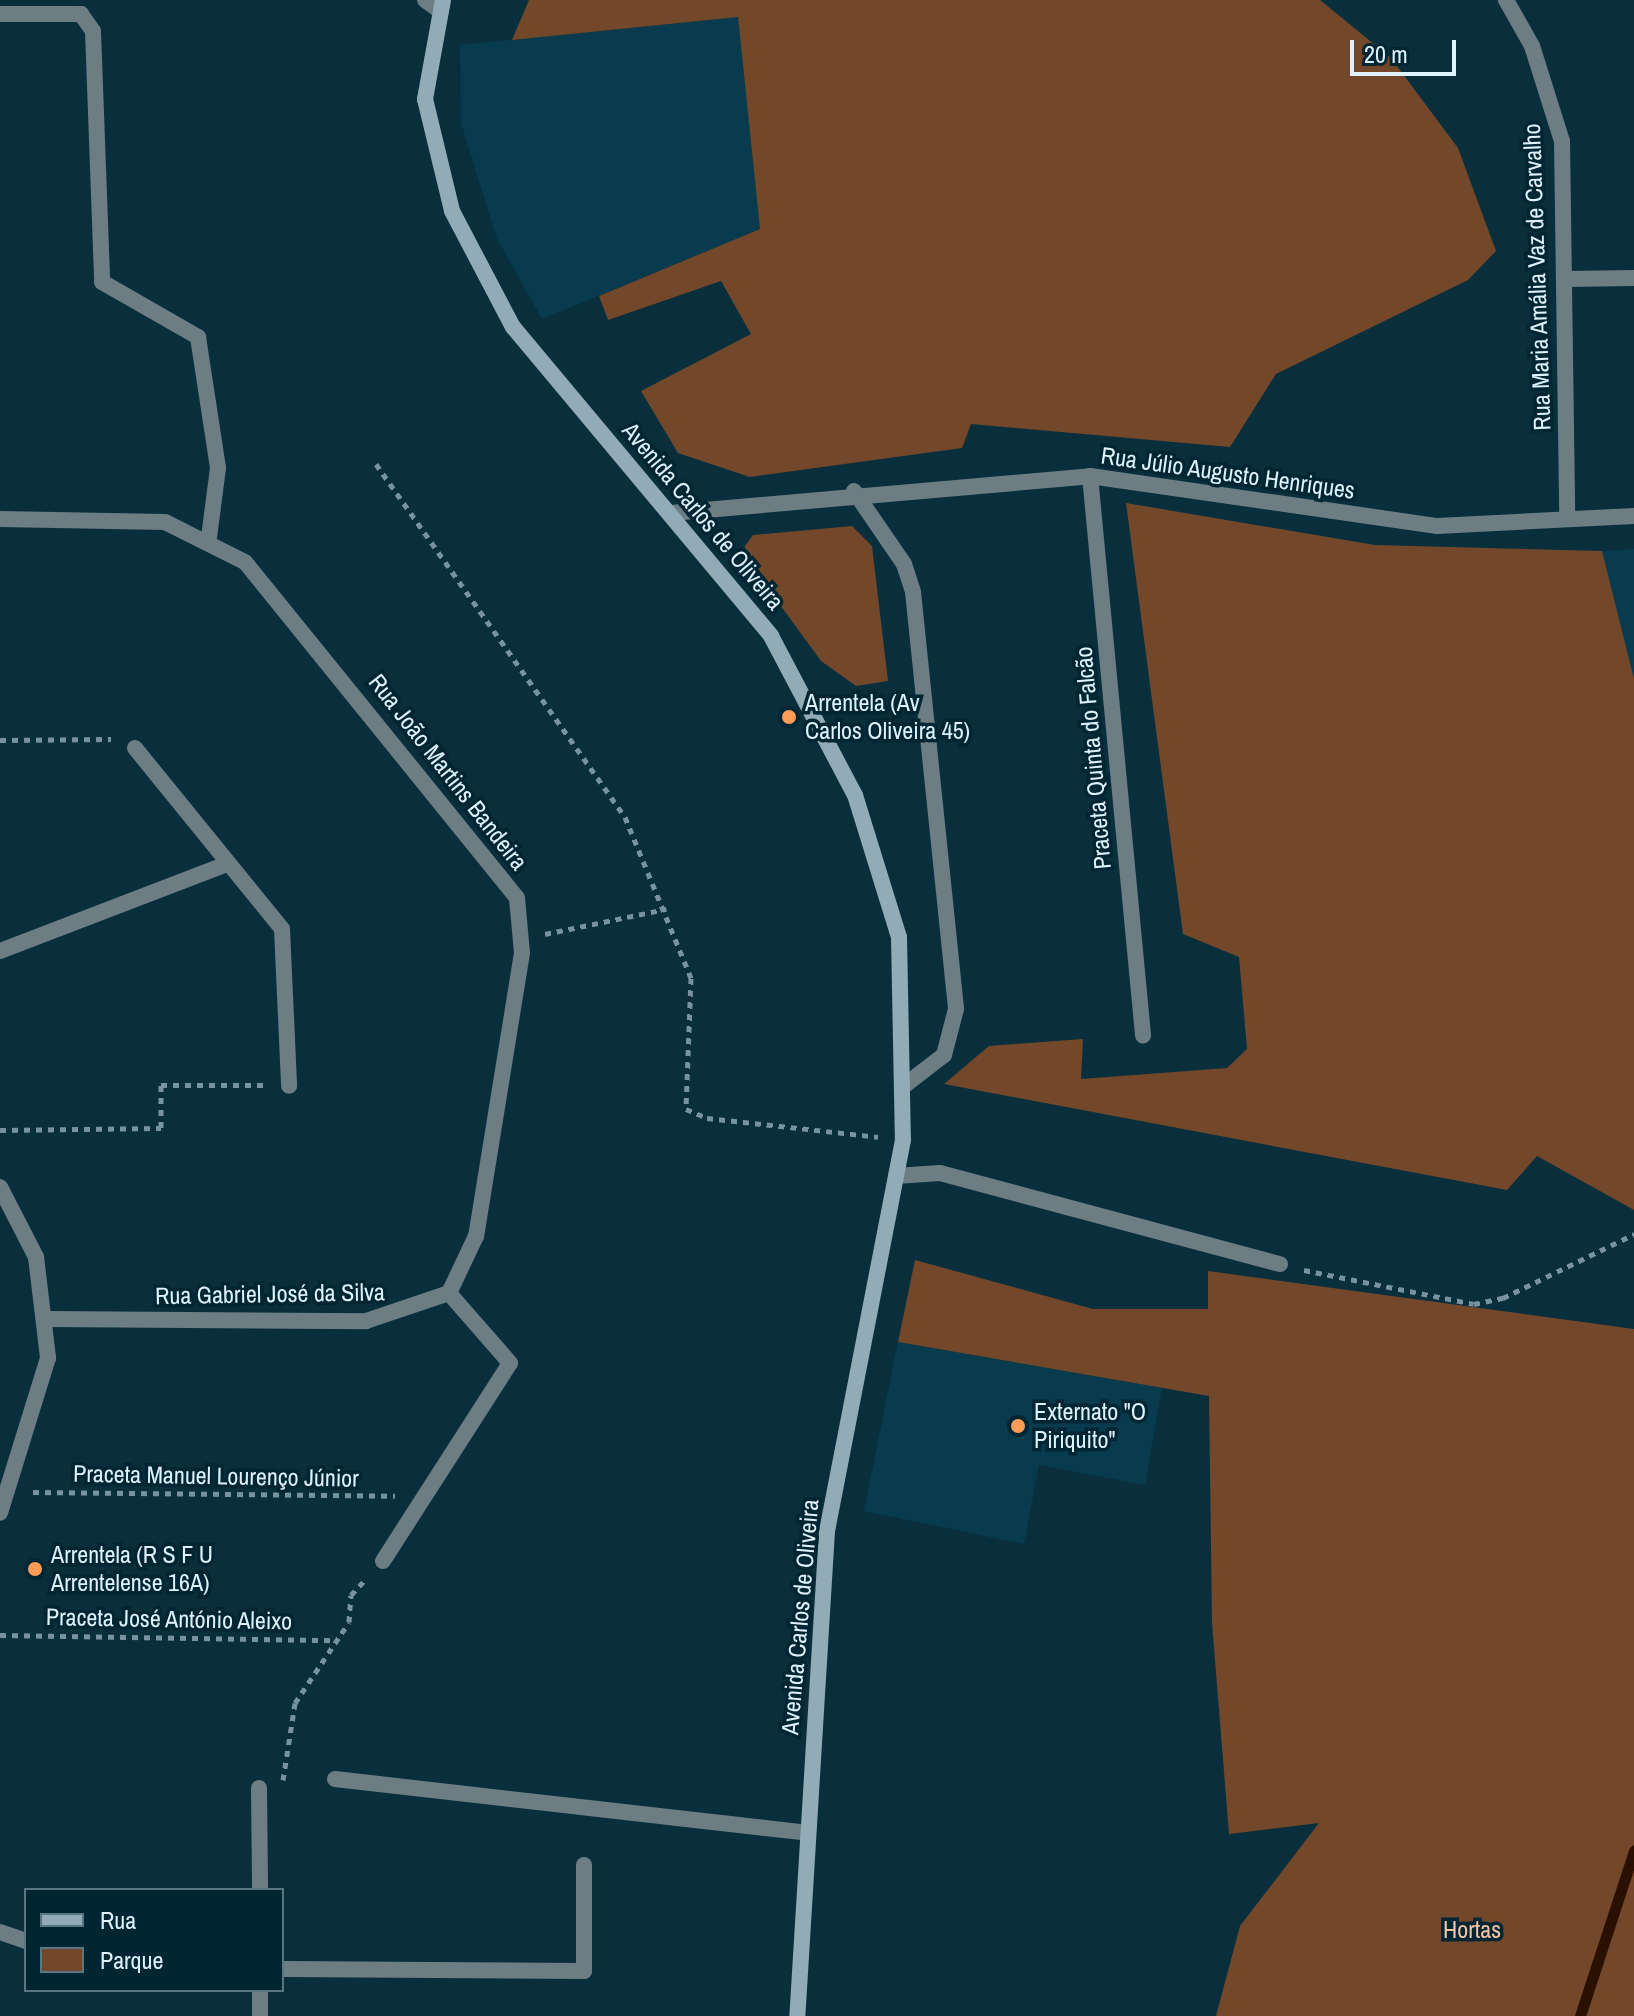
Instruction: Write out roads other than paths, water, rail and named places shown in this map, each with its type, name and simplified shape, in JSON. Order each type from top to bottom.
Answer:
[{"type":"main road","name":"Avenida Carlos de Oliveira","points":[[436,3],[425,99],[452,211],[513,327],[771,636],[855,795],[899,937],[905,1085],[903,1140],[827,1531],[797,2016]]},
{"type":"street","name":"Rua Maria Amália Vaz de Carvalho","points":[[1506,0],[1557,115],[1565,279],[1567,515]]},
{"type":"street","points":[[0,14],[81,14],[93,31],[102,282],[198,337],[218,468],[209,537]]},
{"type":"street","points":[[1565,279],[1634,278]]},
{"type":"street","name":"Rua Júlio Augusto Henriques","points":[[671,513],[854,491],[1090,476],[1437,526],[1567,515],[1634,516]]},
{"type":"street","name":"Praceta Quinta do Falcão","points":[[1090,476],[1143,1035]]},
{"type":"street","points":[[854,491],[904,564],[913,592],[956,1009],[944,1055],[905,1085]]},
{"type":"street","name":"Rua João Martins Bandeira","points":[[0,519],[165,522],[209,537],[270,584],[517,898],[520,939],[476,1236],[449,1293]]},
{"type":"street","points":[[135,748],[288,945],[289,1086]]},
{"type":"street","points":[[0,951],[227,864]]},
{"type":"street","points":[[896,1176],[940,1173],[1280,1264]]},
{"type":"street","points":[[0,1187],[36,1257],[47,1319],[42,1396],[0,1513]]},
{"type":"street","points":[[383,1561],[510,1363],[449,1293]]},
{"type":"street","name":"Rua Gabriel José da Silva","points":[[47,1319],[366,1321],[449,1293]]},
{"type":"street","points":[[335,1779],[806,1833]]},
{"type":"street","points":[[259,1788],[260,1888]]},
{"type":"street","points":[[284,1969],[584,1971],[584,1865]]},
{"type":"street","points":[[0,1932],[24,1940]]},
{"type":"street","points":[[260,1992],[260,2016]]},
{"type":"waterway","points":[[1580,2016],[1634,1851]]},
{"type":"place","name":"Arrentela (Av Carlos Oliveira 45)","points":[[789,717]]},
{"type":"place","name":"Externato \"O Piriquito\"","points":[[1018,1426]]},
{"type":"place","name":"Arrentela (R S F U Arrentelense 16A)","points":[[35,1569]]},
{"type":"park label","name":"Hortas","points":[[1472,1930]]}]
